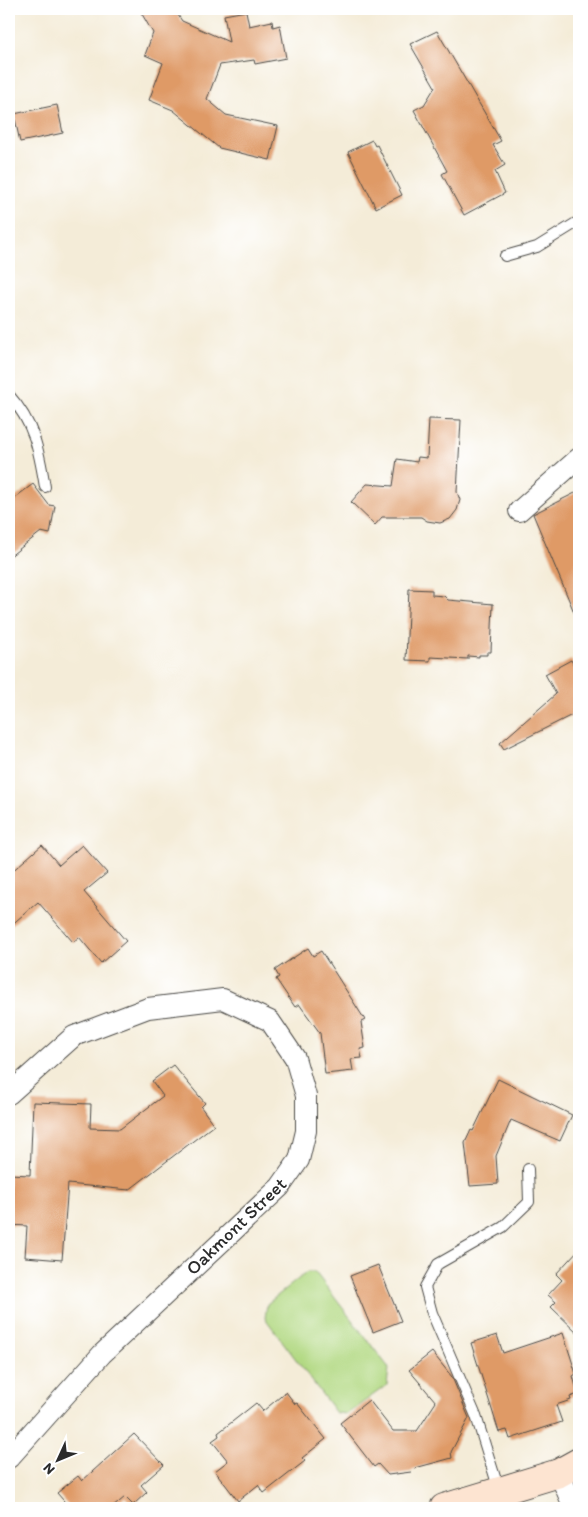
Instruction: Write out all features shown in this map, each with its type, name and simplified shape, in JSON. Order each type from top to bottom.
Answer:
[{"type":"street","points":[[519,511],[579,458]]},
{"type":"street","name":"Oakmont Street","points":[[9,1094],[74,1036],[148,1008],[223,999],[270,1021],[295,1058],[306,1096],[306,1131],[299,1160],[280,1187],[102,1354],[9,1458]]},
{"type":"street","points":[[444,1508],[569,1467],[574,1508]]},
{"type":"lane","points":[[505,256],[537,248],[579,221]]},
{"type":"lane","points":[[9,395],[20,408],[36,438],[45,486]]},
{"type":"lane","points":[[499,1491],[476,1416],[432,1312],[425,1287],[438,1264],[503,1227],[529,1202],[528,1169]]},
{"type":"green space","points":[[307,1272],[315,1272],[389,1368],[387,1385],[347,1414],[336,1413],[265,1318],[267,1304]]},
{"type":"building","points":[[139,9],[174,9],[182,21],[229,42],[224,15],[246,11],[249,26],[272,21],[273,27],[280,25],[286,58],[255,64],[254,60],[220,65],[207,99],[226,115],[278,126],[270,160],[219,148],[173,110],[149,100],[163,63],[145,55],[153,33]]},
{"type":"building","points":[[437,31],[501,141],[493,145],[505,165],[495,171],[505,193],[464,215],[442,174],[447,171],[414,110],[424,105],[435,87],[410,44]]},
{"type":"building","points":[[57,105],[63,133],[20,142],[14,114]]},
{"type":"building","points":[[372,140],[375,146],[377,145],[402,195],[376,208],[348,152]]},
{"type":"building","points":[[429,419],[461,420],[457,492],[460,500],[457,510],[450,519],[440,523],[427,521],[421,517],[382,517],[375,525],[351,502],[367,484],[393,486],[397,459],[417,462],[418,457],[427,458]]},
{"type":"building","points":[[33,484],[49,505],[55,506],[50,534],[41,532],[9,557],[9,502]]},
{"type":"building","points":[[579,491],[579,624],[533,514]]},
{"type":"building","points":[[409,589],[432,590],[432,595],[444,596],[448,600],[493,604],[491,652],[487,652],[487,655],[479,655],[479,657],[468,656],[468,659],[430,657],[430,661],[406,660]]},
{"type":"building","points":[[571,660],[579,674],[579,714],[572,715],[504,749],[500,743],[556,694],[545,674]]},
{"type":"building","points":[[42,845],[59,865],[82,845],[107,873],[84,892],[126,941],[101,963],[79,937],[73,942],[38,902],[9,927],[9,874]]},
{"type":"building","points":[[308,948],[313,956],[321,951],[365,1020],[361,1022],[365,1048],[360,1049],[362,1058],[351,1059],[353,1071],[325,1074],[320,1033],[299,1004],[295,1007],[276,979],[279,977],[275,970]]},
{"type":"building","points":[[173,1065],[205,1103],[201,1107],[214,1125],[129,1190],[68,1184],[62,1260],[25,1257],[27,1226],[9,1225],[9,1174],[30,1175],[33,1102],[91,1104],[90,1128],[120,1129],[163,1096],[152,1081]]},
{"type":"building","points":[[498,1079],[572,1115],[560,1141],[511,1120],[496,1156],[498,1184],[470,1186],[465,1143],[471,1130],[473,1131]]},
{"type":"building","points":[[579,1249],[579,1334],[551,1307],[556,1302],[548,1295],[562,1280],[556,1274]]},
{"type":"building","points":[[378,1265],[401,1321],[373,1332],[350,1276]]},
{"type":"building","points":[[563,1333],[576,1374],[573,1376],[578,1394],[570,1397],[571,1400],[556,1405],[562,1422],[510,1439],[507,1430],[499,1432],[471,1343],[497,1335],[503,1353]]},
{"type":"building","points":[[432,1352],[452,1377],[469,1418],[451,1452],[452,1458],[415,1468],[411,1472],[388,1475],[378,1464],[374,1467],[340,1423],[369,1400],[393,1431],[417,1431],[436,1402],[409,1370]]},
{"type":"building","points":[[286,1392],[326,1439],[302,1458],[305,1461],[264,1493],[258,1485],[238,1501],[215,1471],[228,1461],[212,1441],[219,1436],[218,1433],[256,1403],[263,1411]]},
{"type":"building","points":[[134,1434],[164,1465],[141,1485],[147,1492],[133,1505],[125,1497],[112,1508],[70,1508],[57,1493],[78,1476],[82,1481]]}]
